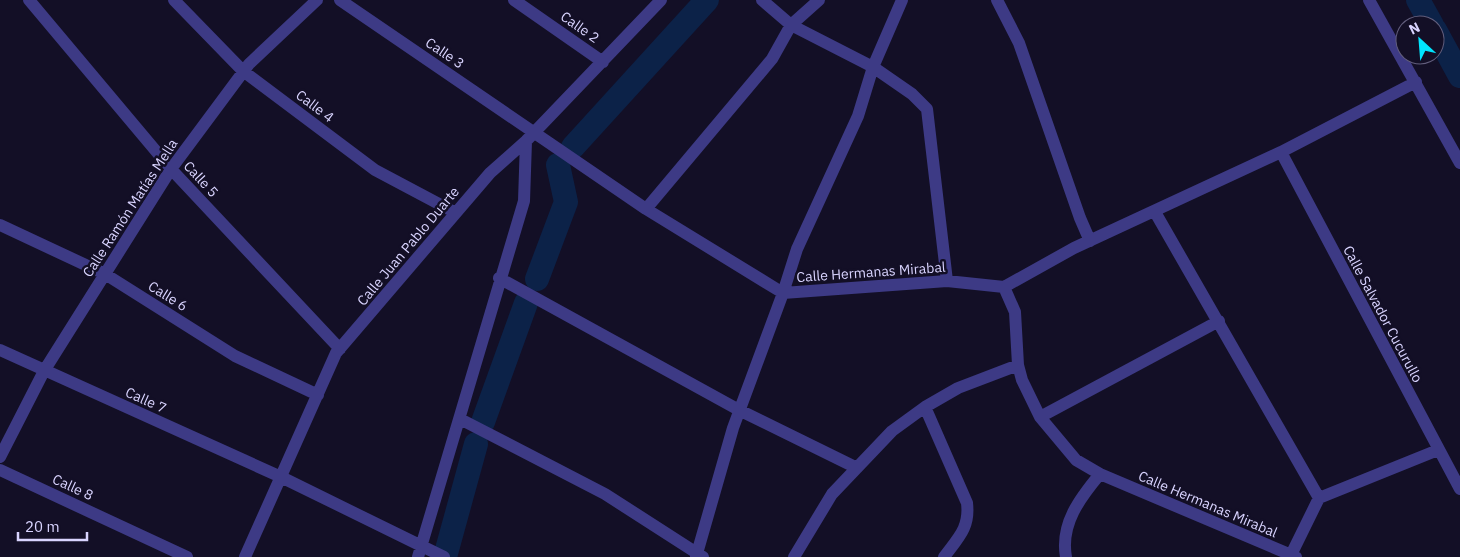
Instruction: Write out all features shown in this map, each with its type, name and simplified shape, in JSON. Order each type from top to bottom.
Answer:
[{"type":"street","name":"Calle 5","points":[[28,0],[171,169],[340,349]]},
{"type":"street","name":"Calle 4","points":[[174,0],[243,71],[375,170],[456,214]]},
{"type":"street","name":"Calle Ramón Matías Mella","points":[[0,457],[44,371],[171,169],[243,71],[317,0]]},
{"type":"street","name":"Calle 3","points":[[340,0],[534,131]]},
{"type":"street","name":"Calle 2","points":[[514,0],[603,62]]},
{"type":"street","name":"Calle Juan Pablo Duarte","points":[[245,557],[336,354],[490,173],[526,141],[661,0]]},
{"type":"street","points":[[762,0],[791,25],[873,67],[912,94],[928,109],[946,281]]},
{"type":"street","points":[[646,209],[772,59],[791,25],[819,0]]},
{"type":"street","points":[[460,419],[605,494],[699,556],[739,410],[783,293],[797,249],[858,116],[873,67],[902,0]]},
{"type":"street","points":[[997,0],[1019,43],[1080,218],[1090,241]]},
{"type":"street","points":[[1369,0],[1460,163]]},
{"type":"street","points":[[1004,288],[1090,241],[1156,212],[1281,152],[1416,82]]},
{"type":"street","name":"Calle Hermanas Mirabal","points":[[534,131],[646,209],[783,293],[946,281],[1004,288],[1015,312],[1018,365],[1022,380],[1040,417],[1076,460],[1100,474],[1292,556]]},
{"type":"street","points":[[420,552],[460,419],[499,278],[524,201],[526,141]]},
{"type":"street","name":"Calle Salvador Cucurullo","points":[[1281,152],[1460,489]]},
{"type":"street","points":[[1156,212],[1319,498]]},
{"type":"street","name":"Calle 6","points":[[0,225],[105,274],[235,356],[318,395]]},
{"type":"street","points":[[499,278],[739,410],[857,468]]},
{"type":"street","points":[[1040,417],[1219,321]]},
{"type":"street","name":"Calle 7","points":[[0,350],[281,477],[420,552],[444,557]]},
{"type":"street","points":[[794,557],[832,494],[892,431],[924,407],[958,388],[1018,365]]},
{"type":"street","points":[[924,407],[967,503],[969,517],[964,530],[944,557]]},
{"type":"street","points":[[1292,556],[1319,498],[1438,450]]},
{"type":"street","name":"Calle 8","points":[[0,470],[187,557]]},
{"type":"street","points":[[1066,557],[1064,546],[1074,509],[1077,502],[1100,474]]},
{"type":"waterway","points":[[573,147],[707,0]]},
{"type":"waterway","points":[[1418,0],[1426,15]]},
{"type":"waterway","points":[[1445,48],[1460,76]]},
{"type":"waterway","points":[[537,279],[566,202],[558,165]]},
{"type":"waterway","points":[[483,422],[526,303]]},
{"type":"waterway","points":[[445,557],[476,444]]}]
